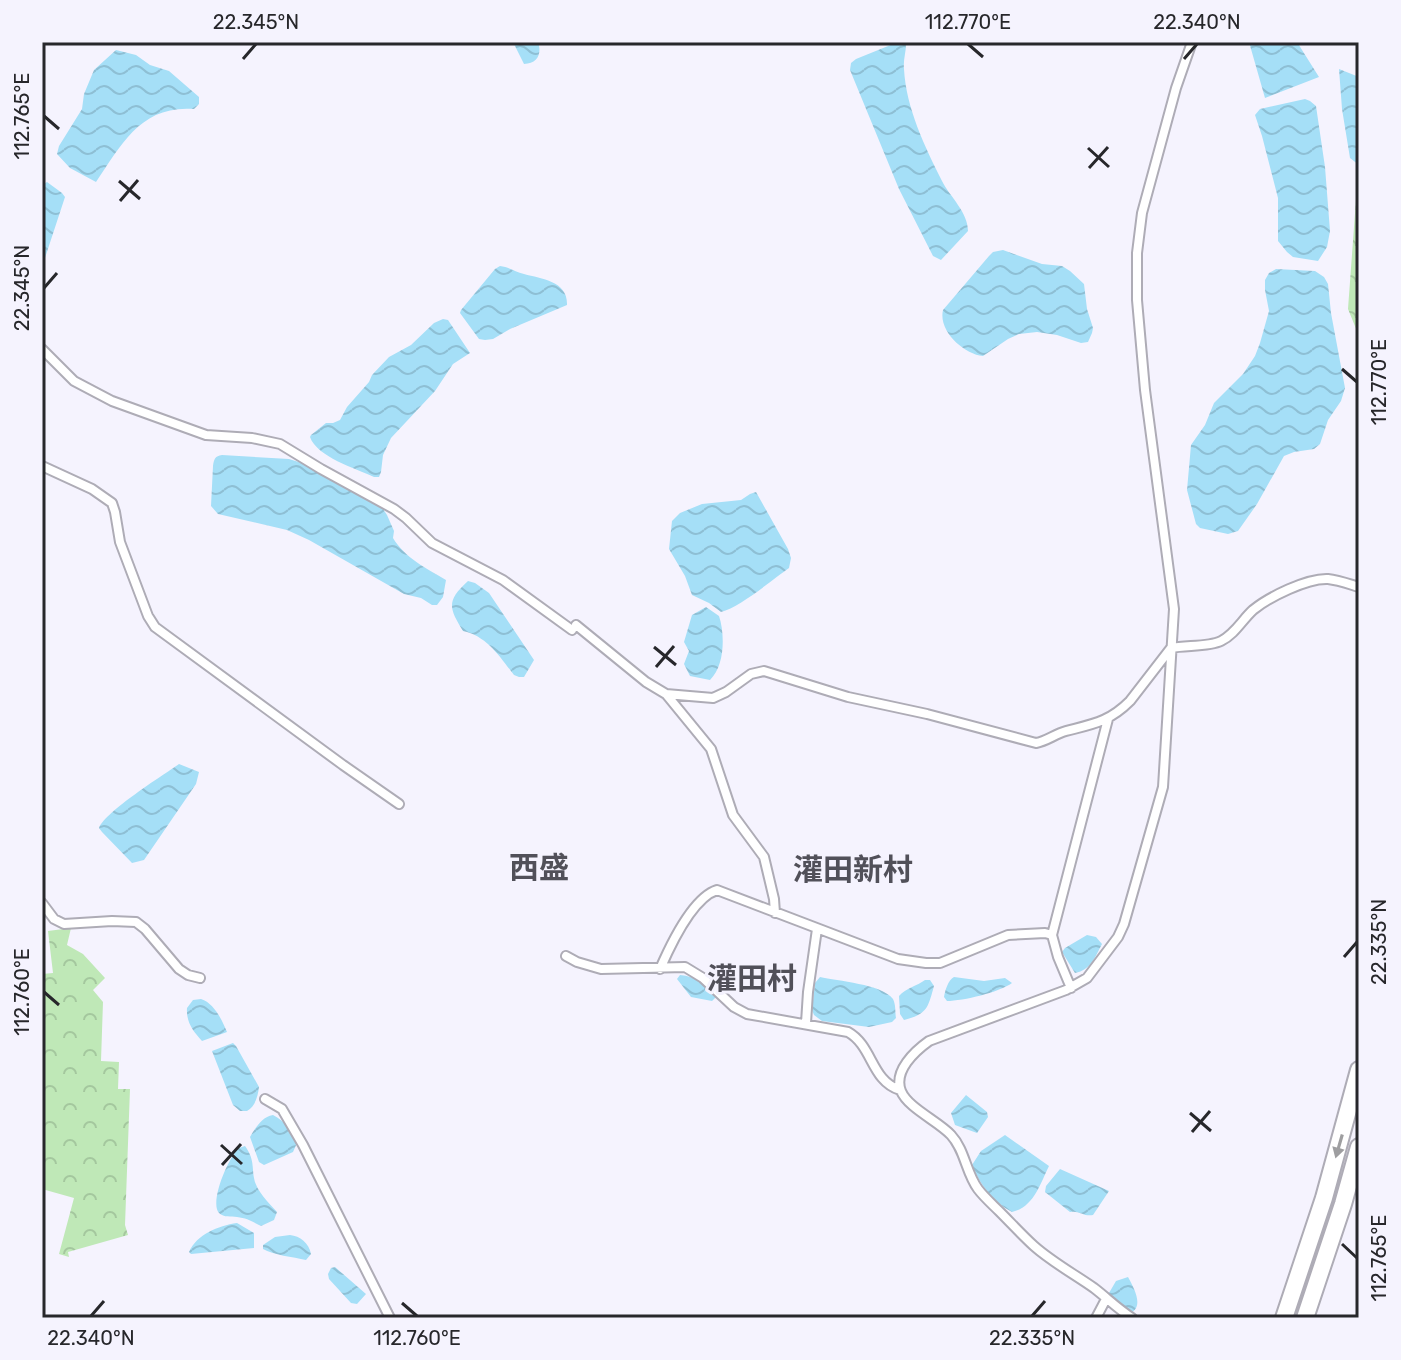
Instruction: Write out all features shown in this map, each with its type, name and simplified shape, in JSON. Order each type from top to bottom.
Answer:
[{"type":"highway","points":[[1284,1318],[1324,1198],[1359,1070]]},
{"type":"highway","points":[[1305,1318],[1359,1147]]},
{"type":"street","points":[[900,1090],[901,1076],[907,1063],[919,1047],[929,1041],[1071,988],[1087,978],[1113,945],[1124,924],[1163,787],[1174,609],[1145,390],[1137,300],[1137,253],[1142,213],[1176,88],[1192,42]]},
{"type":"street","points":[[42,349],[74,381],[112,401],[206,435],[252,438],[280,444],[394,509],[432,543],[503,580],[666,694],[711,749],[733,815],[764,857],[775,913]]},
{"type":"street","points":[[42,466],[92,489],[112,503],[120,542],[149,619],[155,627],[399,804]]},
{"type":"street","points":[[666,694],[713,698],[751,674],[764,671],[848,697],[1036,743],[1065,731],[1101,723],[1130,701],[1171,648],[1222,641],[1263,603],[1321,580],[1331,579],[1359,587]]},
{"type":"street","points":[[1071,988],[1052,935],[1108,718]]},
{"type":"street","points":[[660,969],[687,917],[717,890],[898,959],[933,964],[1008,935],[1052,935]]},
{"type":"street","points":[[42,903],[54,919],[64,924],[136,922],[179,969],[200,978]]},
{"type":"street","points":[[806,1023],[817,929]]},
{"type":"street","points":[[566,956],[594,969],[685,967],[747,1014],[806,1023],[858,1037],[882,1079],[900,1090],[907,1100],[951,1135],[977,1188],[1016,1228],[1034,1246],[1132,1318]]},
{"type":"street","points":[[265,1099],[282,1109],[303,1145],[390,1318]]},
{"type":"street","points":[[1096,1318],[1106,1299]]},
{"type":"green space","points":[[1359,184],[1359,336],[1348,309]]},
{"type":"green space","points":[[71,928],[67,945],[83,954],[105,978],[93,990],[103,1002],[101,1061],[119,1062],[118,1089],[130,1089],[125,1225],[128,1235],[68,1252],[69,1257],[59,1254],[74,1198],[42,1189],[42,974],[53,973],[48,931]]},
{"type":"water","points":[[513,42],[538,42],[538,57],[524,64]]},
{"type":"water","points":[[898,42],[906,44],[906,84],[917,127],[942,181],[967,224],[968,231],[941,260],[933,256],[899,189],[850,70],[851,63],[856,59]]},
{"type":"water","points":[[1249,42],[1297,42],[1319,77],[1265,98]]},
{"type":"water","points":[[116,50],[136,55],[150,65],[169,71],[199,97],[199,104],[194,109],[176,109],[147,120],[124,141],[96,182],[70,168],[57,154],[82,109],[84,94],[94,70]]},
{"type":"water","points":[[1339,69],[1359,77],[1359,165],[1350,158]]},
{"type":"water","points":[[1305,99],[1316,106],[1325,167],[1330,231],[1327,247],[1318,261],[1293,257],[1278,241],[1278,198],[1255,115],[1260,109]]},
{"type":"water","points":[[47,182],[65,197],[42,267],[42,185]]},
{"type":"water","points":[[1003,250],[1042,264],[1062,266],[1084,284],[1093,328],[1088,342],[1037,332],[1019,334],[983,356],[968,351],[954,340],[944,326],[943,310],[993,252]]},
{"type":"water","points":[[500,266],[553,282],[563,291],[567,305],[493,339],[479,339],[460,313]]},
{"type":"water","points":[[1276,269],[1315,271],[1324,277],[1328,284],[1345,388],[1341,401],[1328,420],[1320,444],[1314,449],[1284,456],[1238,531],[1228,534],[1200,528],[1196,524],[1187,490],[1191,445],[1205,425],[1214,403],[1243,374],[1255,356],[1269,311],[1265,280]]},
{"type":"water","points":[[448,320],[470,353],[453,364],[435,391],[391,438],[383,455],[379,477],[347,466],[320,450],[311,435],[326,423],[340,420],[347,407],[389,357],[411,345],[434,323]]},
{"type":"water","points":[[222,455],[289,459],[305,464],[383,509],[398,545],[416,562],[446,580],[443,597],[437,605],[432,605],[421,598],[404,594],[287,530],[218,514],[211,506],[213,466],[215,458]]},
{"type":"water","points":[[756,492],[788,549],[791,558],[789,568],[746,599],[721,612],[692,595],[669,549],[672,521],[680,513],[702,504],[741,500]]},
{"type":"water","points":[[468,581],[489,593],[534,660],[524,677],[514,675],[492,648],[479,637],[463,631],[458,623],[453,600]]},
{"type":"water","points":[[706,607],[719,616],[723,640],[719,667],[710,680],[690,676],[684,664],[689,651],[684,642],[692,615]]},
{"type":"water","points":[[179,764],[199,772],[196,784],[144,860],[132,863],[99,828],[123,803]]},
{"type":"water","points":[[1087,935],[1096,937],[1102,944],[1089,966],[1075,973],[1062,952]]},
{"type":"water","points":[[680,975],[700,982],[717,996],[712,1001],[691,997],[677,979]]},
{"type":"water","points":[[820,977],[870,987],[887,994],[894,1001],[896,1018],[892,1022],[869,1027],[822,1021],[812,1010],[815,983]]},
{"type":"water","points":[[954,977],[984,981],[1005,978],[1012,983],[981,995],[947,1001],[945,992]]},
{"type":"water","points":[[930,980],[934,986],[928,1004],[918,1015],[904,1020],[900,1014],[899,996]]},
{"type":"water","points":[[201,999],[214,1008],[227,1032],[202,1041],[191,1026],[187,1013],[193,1000]]},
{"type":"water","points":[[233,1043],[259,1087],[256,1101],[247,1111],[240,1111],[233,1105],[212,1051]]},
{"type":"water","points":[[966,1095],[987,1112],[988,1117],[977,1133],[955,1125],[951,1113]]},
{"type":"water","points":[[273,1115],[288,1127],[297,1143],[293,1152],[264,1165],[259,1162],[250,1137],[262,1120]]},
{"type":"water","points":[[1005,1135],[1049,1166],[1031,1200],[1012,1212],[988,1192],[972,1165],[981,1151]]},
{"type":"water","points":[[245,1146],[251,1158],[257,1188],[277,1212],[274,1220],[261,1226],[244,1218],[223,1216],[217,1207],[218,1190],[226,1169],[239,1148]]},
{"type":"water","points":[[1060,1169],[1109,1191],[1093,1215],[1070,1212],[1045,1192],[1046,1186]]},
{"type":"water","points":[[237,1223],[254,1233],[254,1248],[189,1252],[197,1240],[209,1232]]},
{"type":"water","points":[[290,1235],[306,1243],[311,1254],[306,1260],[263,1249],[263,1245],[275,1237]]},
{"type":"water","points":[[335,1267],[366,1294],[357,1304],[351,1303],[329,1279],[331,1268]]},
{"type":"water","points":[[1128,1277],[1137,1301],[1131,1313],[1109,1293],[1116,1281]]},
{"type":"district","name":"西盛","points":[[539,868]]},
{"type":"district","name":"灌田新村","points":[[853,870]]},
{"type":"district","name":"灌田村","points":[[752,979]]}]
